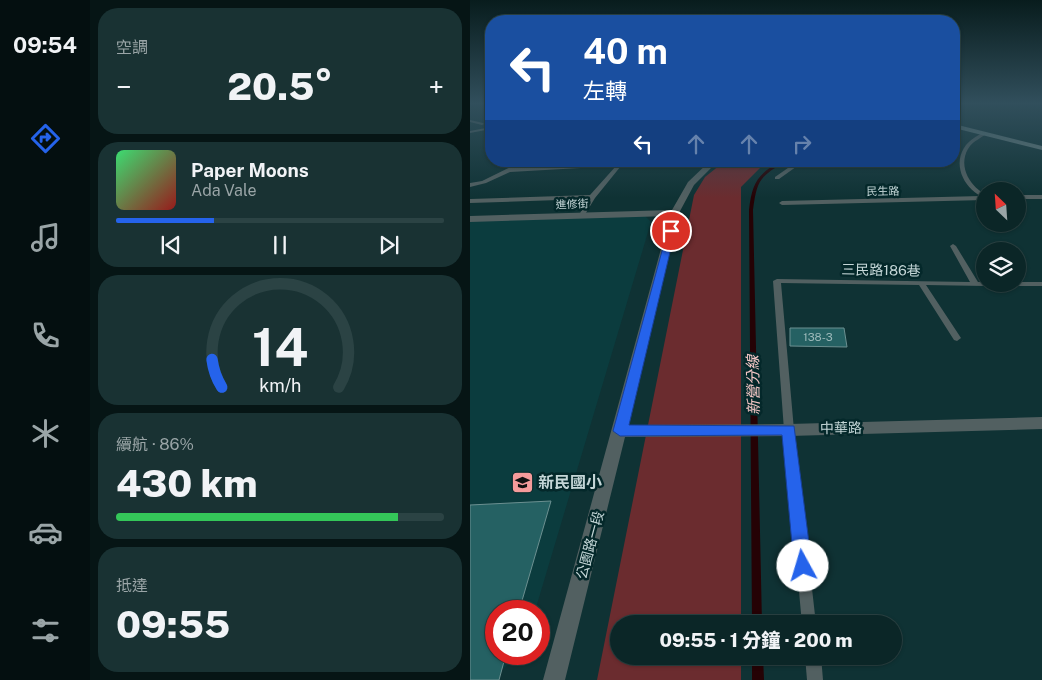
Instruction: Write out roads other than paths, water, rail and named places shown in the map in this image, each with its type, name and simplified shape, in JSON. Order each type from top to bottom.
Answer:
[{"type":"street","points":[[987,135],[1042,148]]},
{"type":"street","name":"公園路一段","points":[[554,680],[675,213],[683,191],[708,167]]},
{"type":"street","name":"進修街","points":[[470,218],[675,213]]},
{"type":"street","name":"中華路","points":[[620,431],[789,430],[1042,423]]},
{"type":"lane","points":[[962,162],[968,145],[983,135]]},
{"type":"lane","name":"民生路","points":[[962,162],[969,185],[976,190]]},
{"type":"lane","points":[[470,184],[484,182],[516,167]]},
{"type":"lane","points":[[510,170],[558,167]]},
{"type":"lane","points":[[582,215],[592,197],[618,167]]},
{"type":"lane","points":[[777,178],[793,167]]},
{"type":"lane","name":"進修街","points":[[470,201],[592,197]]},
{"type":"lane","name":"民生路","points":[[782,203],[976,197]]},
{"type":"lane","points":[[1026,197],[1042,197]]},
{"type":"lane","points":[[953,246],[975,283]]},
{"type":"lane","name":"三民路186巷","points":[[789,430],[778,281],[975,283]]},
{"type":"lane","points":[[921,283],[957,338]]},
{"type":"lane","points":[[1026,284],[1042,284]]},
{"type":"lane","points":[[789,430],[808,615]]},
{"type":"lane","points":[[814,665],[815,680]]},
{"type":"waterway","name":"新營分線","points":[[757,615],[751,210],[754,192],[759,180],[773,167]]},
{"type":"waterway","name":"新營分線","points":[[757,665],[758,680]]},
{"type":"place","name":"新民國小","points":[[522,482]]}]
